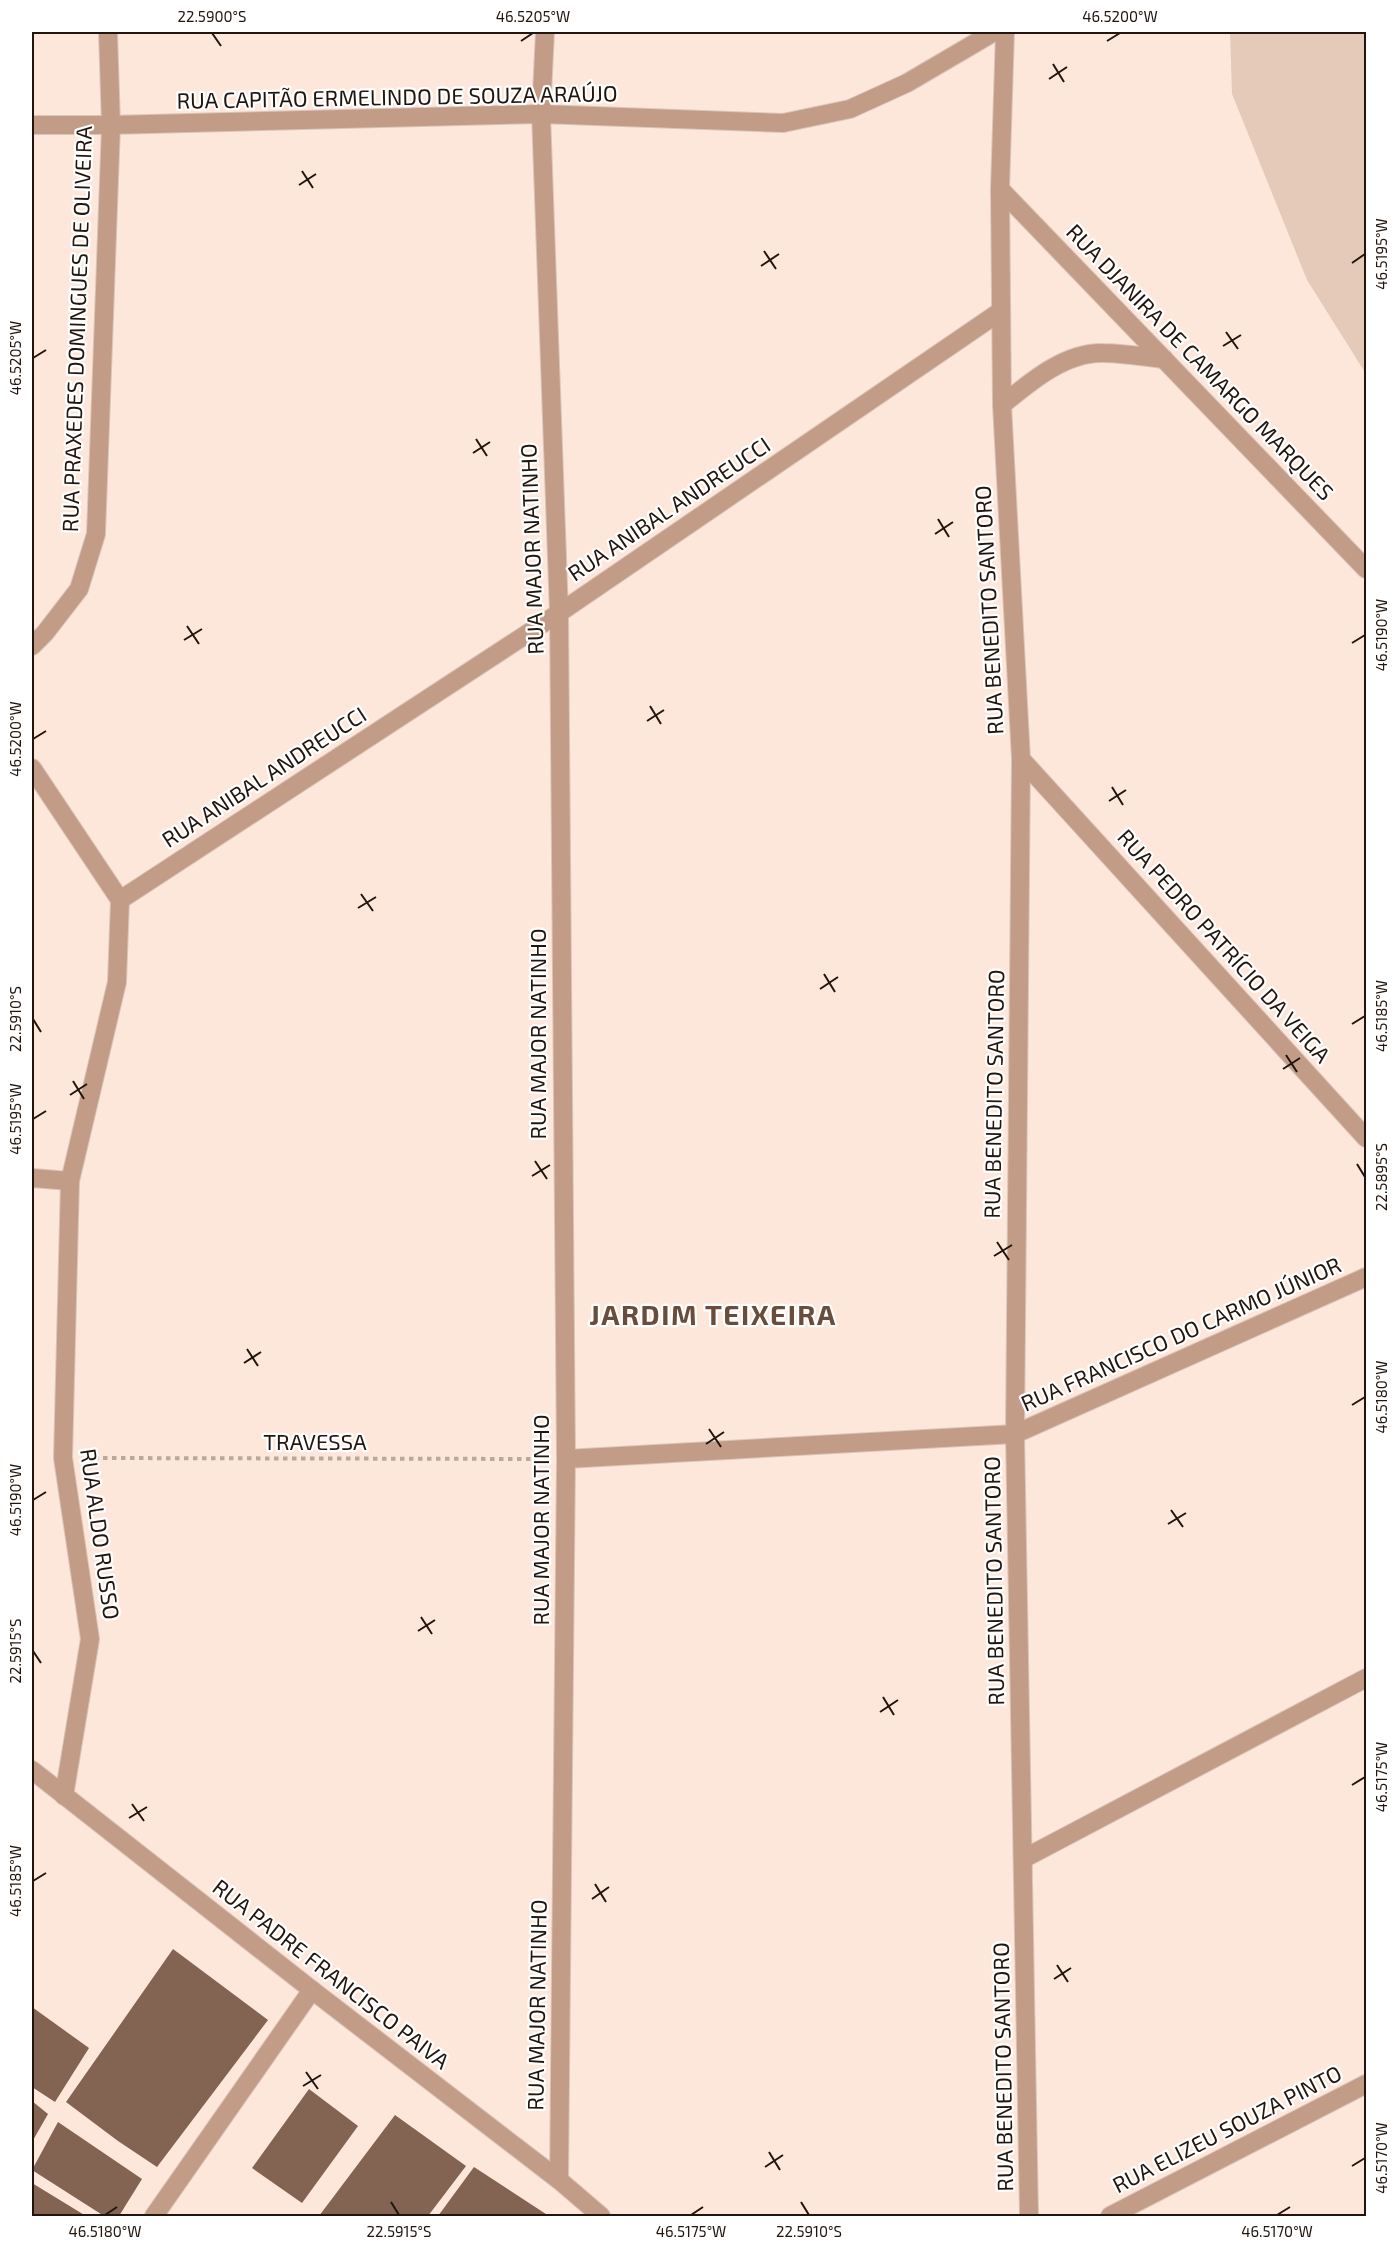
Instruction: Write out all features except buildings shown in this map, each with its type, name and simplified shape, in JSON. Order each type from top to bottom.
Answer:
[{"type":"street","name":"RUA PRAXEDES DOMINGUES DE OLIVEIRA","points":[[32,646],[79,589],[96,534],[111,126],[108,32]]},
{"type":"street","name":"RUA MAJOR NATINHO","points":[[545,32],[541,114],[559,612],[566,1459],[559,2180]]},
{"type":"street","name":"RUA CAPITÃO ERMELINDO DE SOUZA ARAÚJO","points":[[32,125],[111,126],[541,114],[783,123],[850,109],[907,83],[994,32]]},
{"type":"street","name":"RUA BENEDITO SANTORO","points":[[1005,32],[1000,189],[1002,405],[1021,759],[1015,1434],[1029,2217]]},
{"type":"street","name":"RUA DJANIRA DE CAMARGO MARQUES","points":[[1000,189],[1366,569]]},
{"type":"street","name":"RUA ANIBAL ANDREUCCI","points":[[120,900],[559,612],[1001,311]]},
{"type":"street","points":[[1002,405],[1039,375],[1068,360],[1101,353],[1164,359]]},
{"type":"street","name":"RUA PEDRO PATRÍCIO DA VEIGA","points":[[1021,759],[1366,1138]]},
{"type":"street","points":[[32,768],[120,900]]},
{"type":"street","name":"RUA ALDO RUSSO","points":[[64,1796],[90,1639],[63,1458],[70,1181],[117,982],[120,900]]},
{"type":"street","points":[[32,1178],[70,1181]]},
{"type":"street","name":"RUA FRANCISCO DO CARMO JÚNIOR","points":[[1015,1434],[1366,1277]]},
{"type":"street","points":[[566,1459],[1015,1434]]},
{"type":"street","points":[[1023,1859],[1366,1678]]},
{"type":"street","name":"RUA PADRE FRANCISCO PAIVA","points":[[32,1770],[559,2180],[601,2217]]},
{"type":"street","points":[[159,2215],[312,1990]]},
{"type":"street","name":"RUA ELIZEU SOUZA PINTO","points":[[1110,2217],[1366,2084]]},
{"type":"path","name":"TRAVESSA","points":[[63,1458],[566,1459]]},
{"type":"shaded area","points":[[1230,32],[1366,32],[1366,374],[1307,280],[1232,94]]},
{"type":"district","name":"JARDIM TEIXEIRA","points":[[713,1315]]}]
